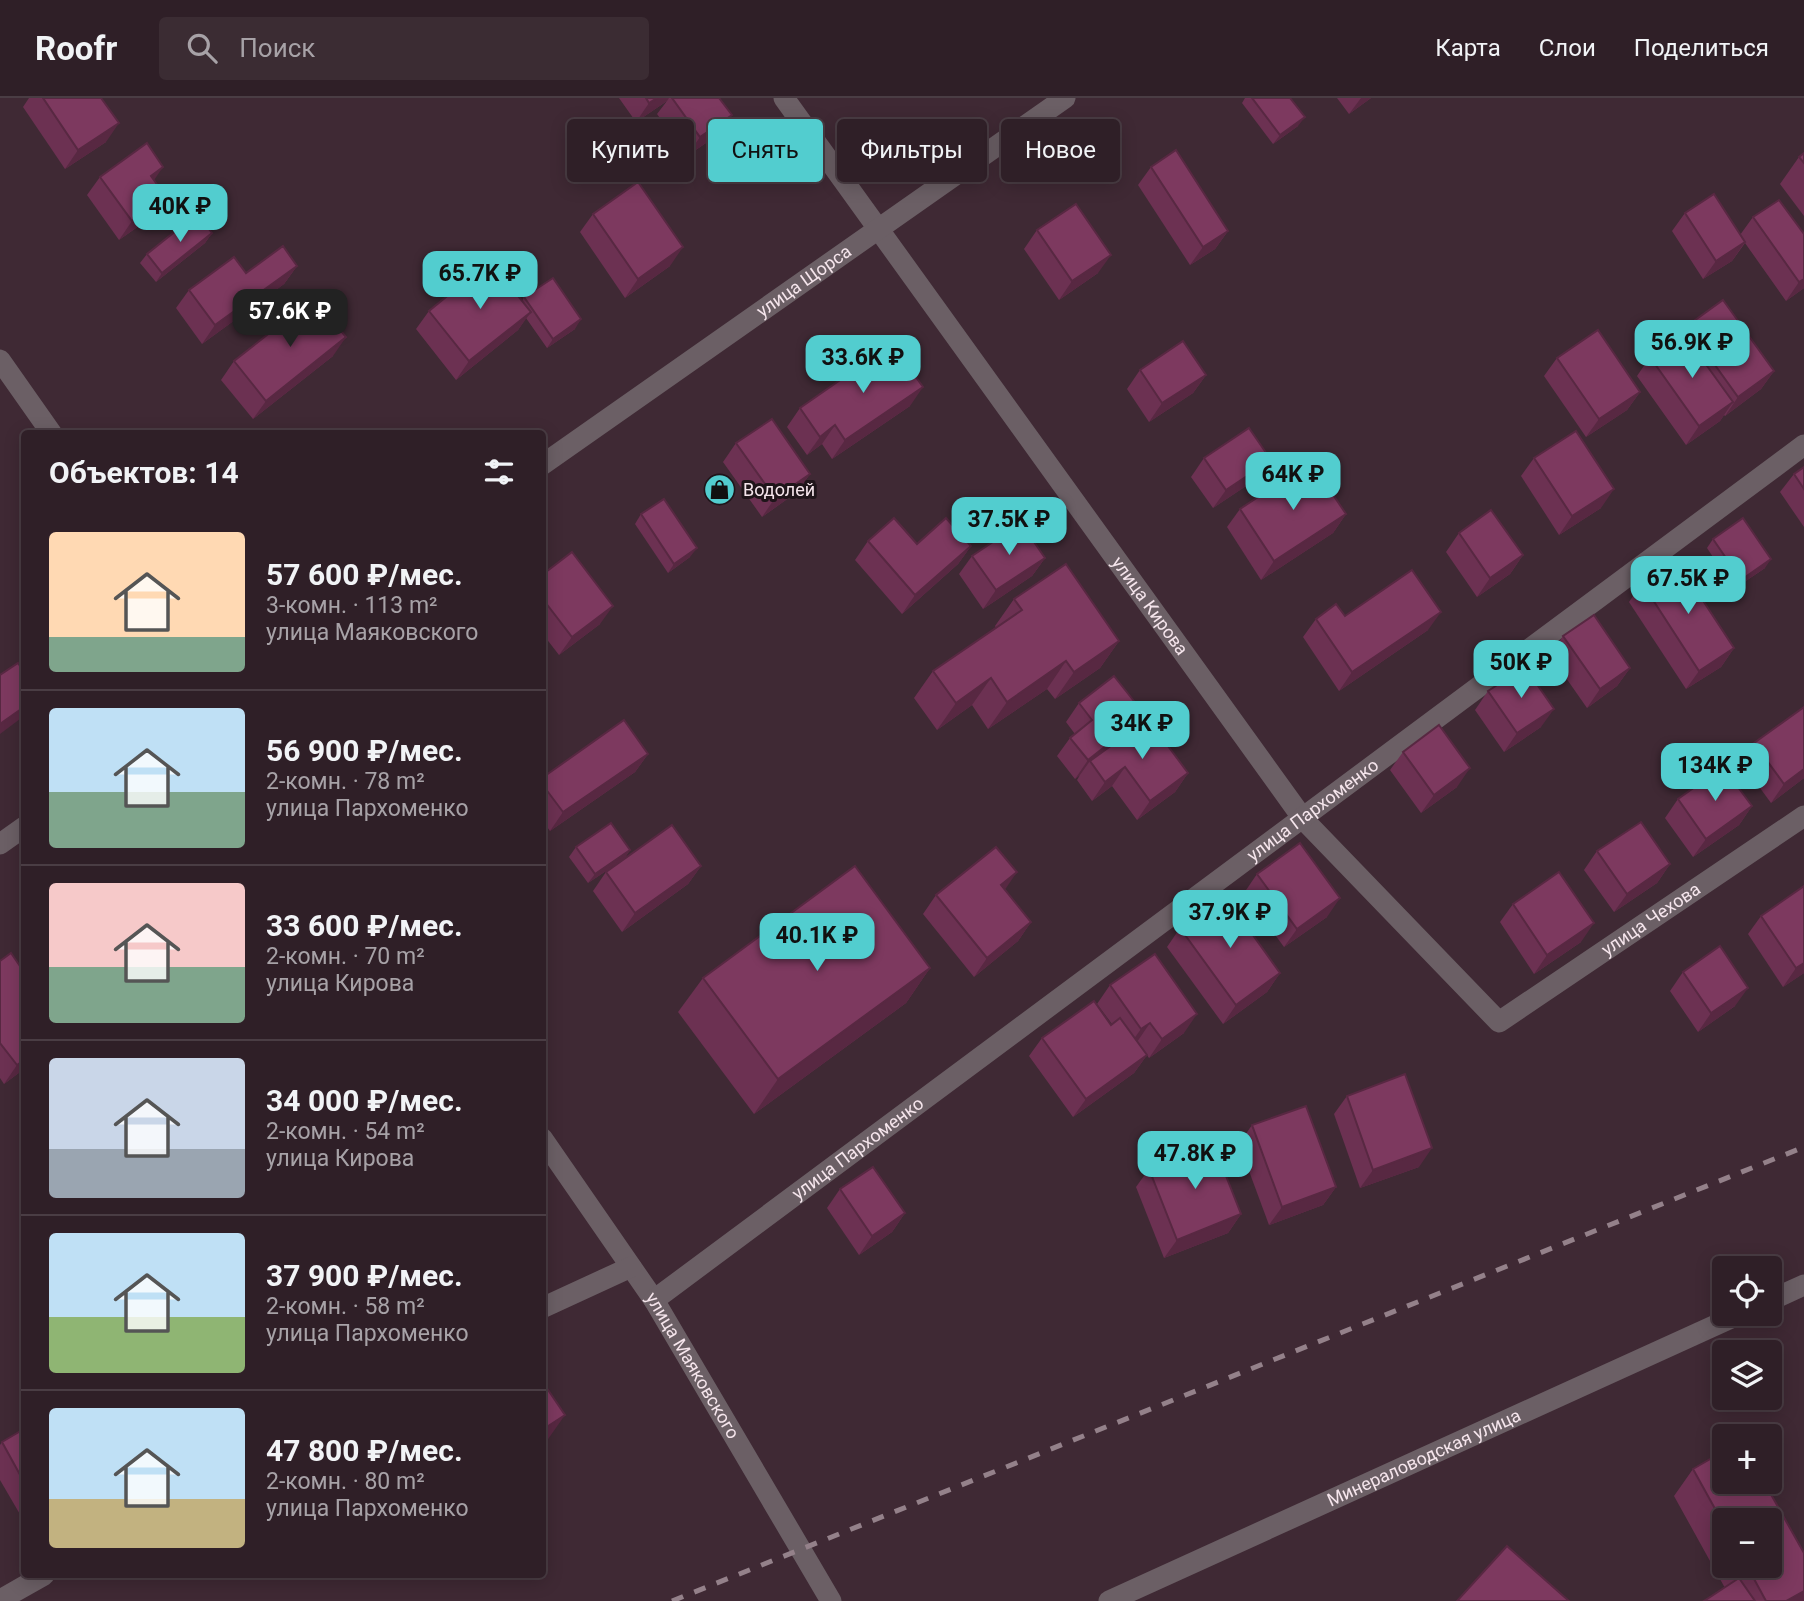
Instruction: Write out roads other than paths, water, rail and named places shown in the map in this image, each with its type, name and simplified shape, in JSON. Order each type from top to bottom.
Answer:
[{"type":"street","name":"улица Кирова","points":[[784,98],[1304,820],[1499,1021]]},
{"type":"street","name":"улица Щорса","points":[[546,462],[1065,98]]},
{"type":"street","points":[[0,360],[49,430]]},
{"type":"street","name":"улица Пархоменко","points":[[654,1300],[1304,820],[1804,445]]},
{"type":"street","name":"улица Чехова","points":[[1499,1021],[1804,816]]},
{"type":"street","points":[[0,844],[21,829]]},
{"type":"street","name":"улица Маяковского","points":[[546,1144],[654,1300],[831,1601]]},
{"type":"street","points":[[546,1306],[631,1267]]},
{"type":"street","points":[[1782,1295],[1804,1285]]},
{"type":"street","name":"Минераловодская улица","points":[[1122,1599],[1714,1326]]},
{"type":"street","points":[[0,1600],[39,1578]]},
{"type":"railway","points":[[672,1601],[1804,1147]]},
{"type":"place","name":"Водолей","points":[[720,490]]}]
